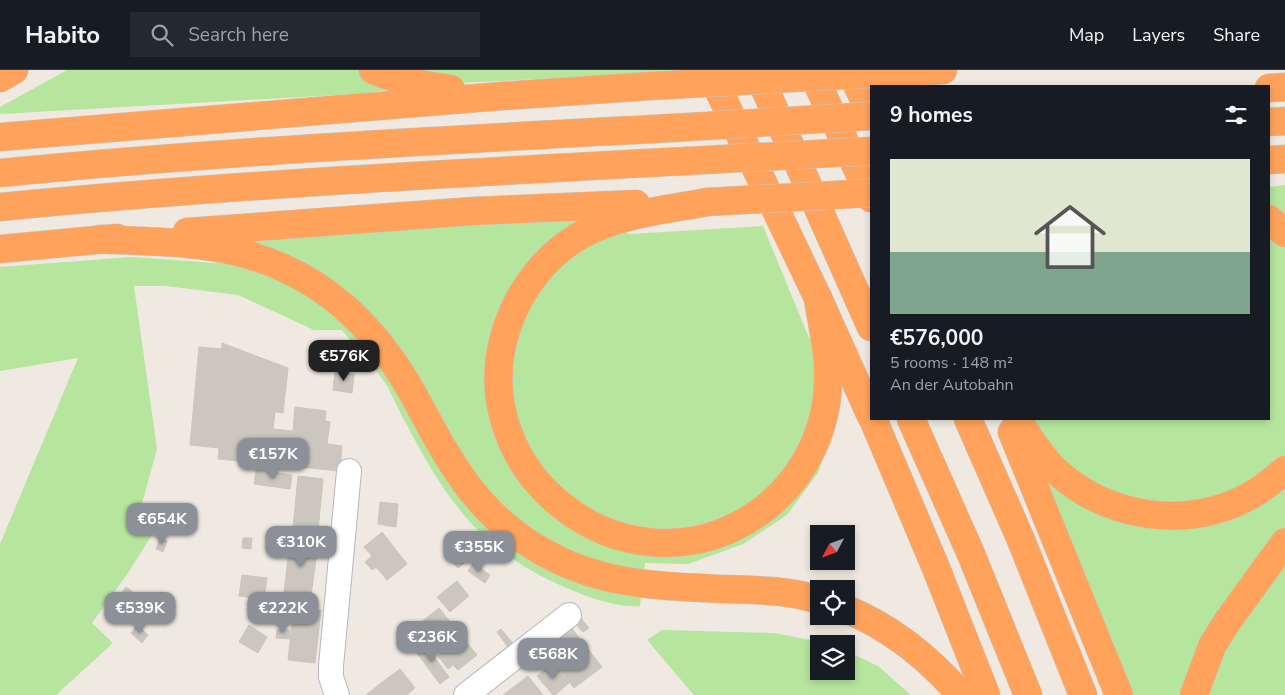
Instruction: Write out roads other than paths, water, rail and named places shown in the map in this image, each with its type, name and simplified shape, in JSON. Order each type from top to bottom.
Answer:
[{"type":"highway","points":[[0,78],[14,70]]},
{"type":"highway","points":[[373,70],[391,78],[420,85],[502,96]]},
{"type":"highway","points":[[708,70],[818,298],[870,413]]},
{"type":"highway","points":[[755,70],[766,89],[870,325]]},
{"type":"highway","points":[[811,70],[870,196]]},
{"type":"highway","points":[[850,70],[870,113]]},
{"type":"highway","points":[[0,137],[502,96],[943,70]]},
{"type":"highway","points":[[1270,88],[1285,87]]},
{"type":"highway","points":[[0,173],[215,155],[870,115]]},
{"type":"highway","points":[[1270,122],[1285,121]]},
{"type":"highway","points":[[0,207],[202,190],[474,172],[870,150]]},
{"type":"highway","points":[[1270,160],[1285,159]]},
{"type":"highway","points":[[0,249],[100,239],[474,210],[707,202],[870,192]]},
{"type":"highway","points":[[707,202],[622,218],[580,236],[544,264],[518,301],[507,329],[499,366],[502,411],[518,454],[544,491],[561,506],[580,519],[614,535],[644,542],[667,543],[689,541],[718,534],[751,518],[769,505],[785,490],[807,460],[819,433],[825,412],[828,368],[818,298]]},
{"type":"highway","points":[[1270,220],[1285,233]]},
{"type":"highway","points":[[100,239],[206,246],[233,251],[259,258],[284,268],[330,296],[358,319],[388,352],[403,375],[452,465],[469,489],[509,530],[557,560],[582,571],[608,579],[635,584],[776,590],[810,598]]},
{"type":"highway","points":[[873,420],[936,568],[986,695]]},
{"type":"highway","points":[[911,420],[971,554],[1028,695]]},
{"type":"highway","points":[[968,420],[1021,540],[1084,695]]},
{"type":"highway","points":[[1007,420],[1119,695]]},
{"type":"highway","points":[[1018,420],[1040,453],[1055,470],[1073,485],[1093,497],[1136,513],[1182,516],[1205,513],[1248,497],[1285,470]]},
{"type":"highway","points":[[1194,695],[1212,646],[1227,622],[1285,542]]},
{"type":"highway","points":[[855,613],[885,628],[909,644],[946,677],[961,695]]},
{"type":"street","points":[[336,695],[331,672],[349,471]]},
{"type":"street","points":[[466,695],[569,615]]}]
